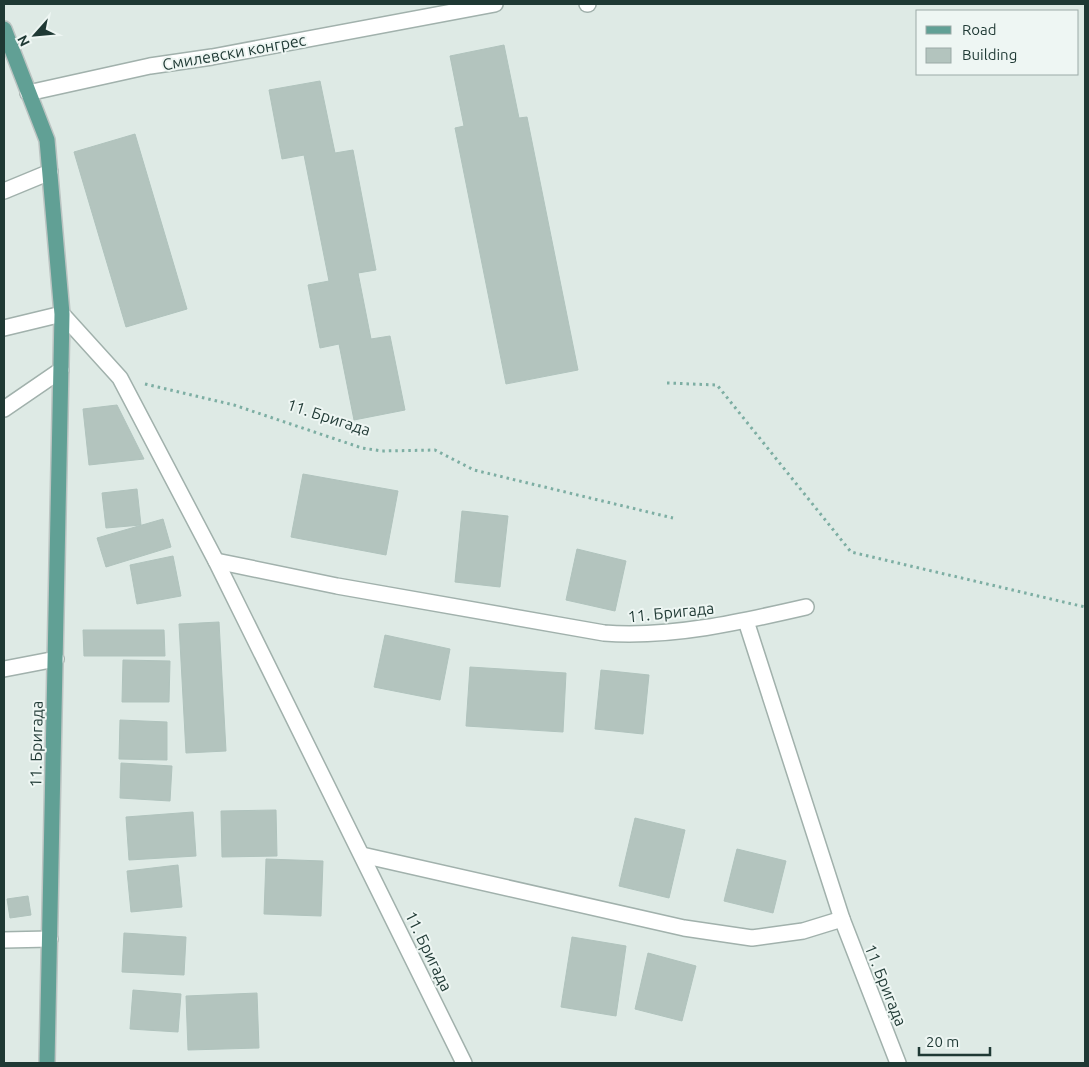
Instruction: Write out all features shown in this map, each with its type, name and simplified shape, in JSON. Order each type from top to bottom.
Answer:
[{"type":"main road","name":"11. Бригада","points":[[4,29],[47,140],[62,314],[48,1063]]},
{"type":"street","name":"Смилевски конгрес","points":[[28,93],[150,66],[212,57],[440,9],[487,5]]},
{"type":"street","points":[[4,191],[50,172]]},
{"type":"street","points":[[4,328],[62,314]]},
{"type":"street","name":"11. Бригада","points":[[62,314],[120,378],[216,561],[464,1063]]},
{"type":"street","points":[[4,410],[61,370]]},
{"type":"street","name":"11. Бригада","points":[[216,561],[337,586],[604,633],[635,635],[746,621],[806,607]]},
{"type":"street","name":"11. Бригада","points":[[746,621],[842,919],[898,1063]]},
{"type":"street","points":[[4,669],[56,659]]},
{"type":"street","points":[[362,855],[684,928],[752,938],[804,931],[842,919]]},
{"type":"street","points":[[4,940],[50,939]]},
{"type":"path","name":"11. Бригада","points":[[120,378],[234,405],[362,448],[382,451],[435,450],[474,470],[673,518]]},
{"type":"path","points":[[667,383],[718,384],[851,552],[1085,607]]},
{"type":"building","points":[[504,45],[519,118],[527,117],[578,370],[506,384],[455,128],[464,126],[450,56]]},
{"type":"building","points":[[320,81],[335,153],[353,150],[376,270],[358,273],[371,339],[390,336],[405,410],[354,420],[339,344],[320,348],[308,285],[329,281],[304,155],[282,159],[269,90]]},
{"type":"building","points":[[135,134],[187,309],[126,327],[74,152]]},
{"type":"building","points":[[117,405],[144,459],[89,465],[83,409]]},
{"type":"building","points":[[303,474],[398,491],[386,555],[291,537]]},
{"type":"building","points":[[137,489],[141,525],[106,528],[102,493]]},
{"type":"building","points":[[462,511],[508,516],[500,587],[455,582]]},
{"type":"building","points":[[163,519],[171,547],[106,567],[97,538]]},
{"type":"building","points":[[577,549],[626,561],[615,611],[566,600]]},
{"type":"building","points":[[173,556],[181,596],[137,604],[130,565]]},
{"type":"building","points":[[219,622],[226,751],[186,753],[179,624]]},
{"type":"building","points":[[83,630],[164,630],[165,656],[84,656]]},
{"type":"building","points":[[385,635],[450,649],[440,700],[374,687]]},
{"type":"building","points":[[123,660],[170,661],[169,702],[122,702]]},
{"type":"building","points":[[470,667],[566,673],[563,732],[466,726]]},
{"type":"building","points":[[601,670],[649,675],[643,734],[595,729]]},
{"type":"building","points":[[120,720],[167,722],[167,760],[119,759]]},
{"type":"building","points":[[121,763],[172,766],[170,801],[120,798]]},
{"type":"building","points":[[276,810],[277,856],[222,857],[221,811]]},
{"type":"building","points":[[193,812],[196,856],[129,860],[126,817]]},
{"type":"building","points":[[635,818],[685,830],[669,898],[619,886]]},
{"type":"building","points":[[737,849],[786,861],[773,913],[724,901]]},
{"type":"building","points":[[266,859],[323,861],[321,916],[264,914]]},
{"type":"building","points":[[178,865],[182,907],[131,912],[127,871]]},
{"type":"building","points":[[28,896],[31,915],[10,918],[7,899]]},
{"type":"building","points":[[124,933],[186,937],[184,975],[122,972]]},
{"type":"building","points":[[572,937],[626,946],[616,1016],[561,1007]]},
{"type":"building","points":[[648,953],[696,966],[682,1021],[635,1009]]},
{"type":"building","points":[[133,990],[181,994],[178,1032],[130,1029]]},
{"type":"building","points":[[257,993],[259,1048],[188,1050],[186,996]]}]
